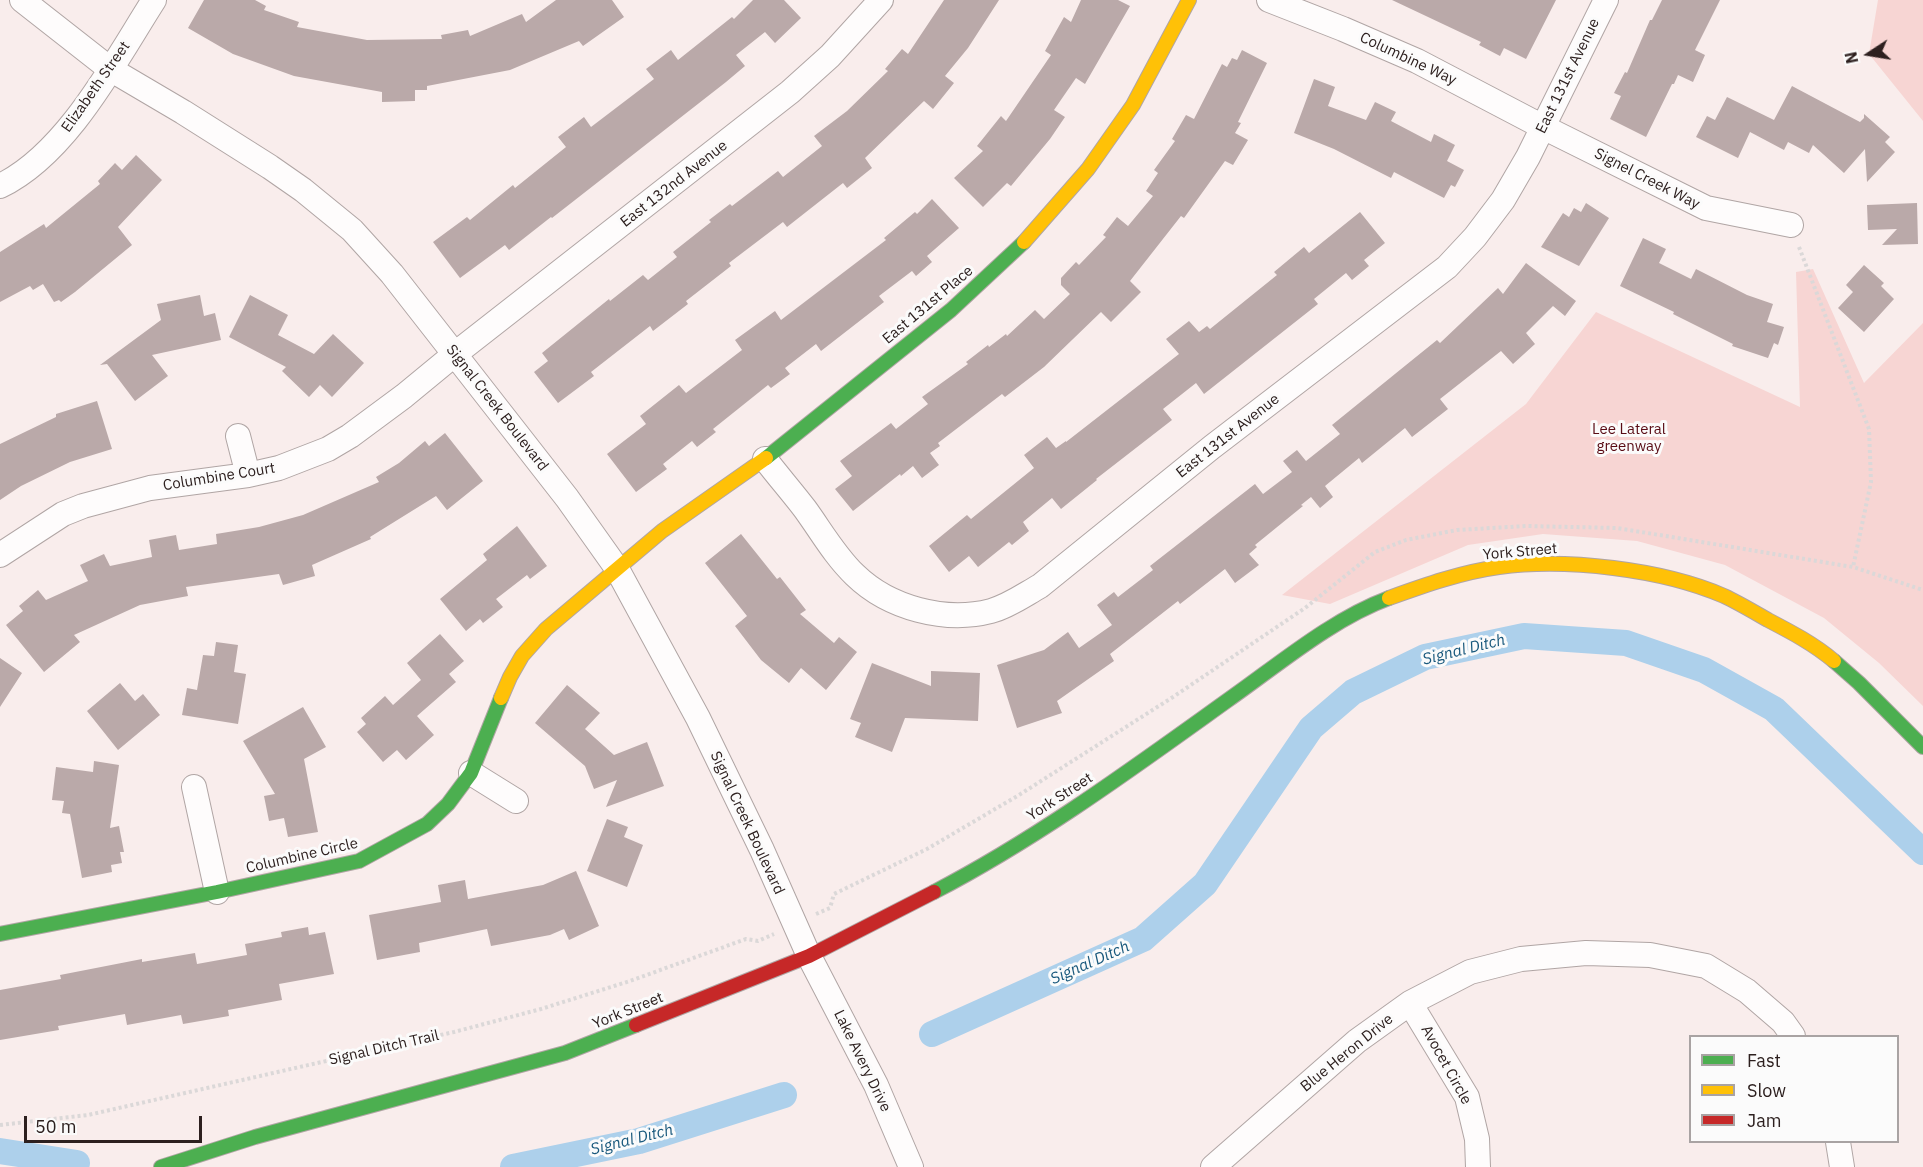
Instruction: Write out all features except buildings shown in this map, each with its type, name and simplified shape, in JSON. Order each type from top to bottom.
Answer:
[{"type":"street","name":"Signal Creek Boulevard","points":[[22,0],[110,69],[183,112],[303,190],[352,230],[392,274],[567,498],[616,567],[698,718],[762,850],[809,956]]},
{"type":"street","name":"Elizabeth Street","points":[[0,186],[41,158],[63,135],[110,69],[154,0]]},
{"type":"street","name":"East 132nd Avenue","points":[[455,354],[790,92],[830,56],[881,0]]},
{"type":"street","name":"East 131st Place","points":[[616,567],[662,531],[765,459],[951,310],[1031,234],[1088,169],[1133,105],[1189,0]]},
{"type":"street","name":"Columbine Way","points":[[1269,0],[1343,28],[1418,61],[1543,127]]},
{"type":"street","name":"East 131st Avenue","points":[[765,459],[840,559],[870,588],[895,602],[918,610],[945,615],[977,614],[1009,604],[1040,586],[1212,447],[1446,267],[1475,237],[1503,200],[1543,127],[1606,0]]},
{"type":"street","name":"Signel Creek Way","points":[[1543,127],[1706,208],[1791,225]]},
{"type":"street","name":"Columbine Court","points":[[0,555],[63,514],[82,506],[150,488],[248,475],[279,468],[328,449],[404,396],[455,354]]},
{"type":"street","points":[[238,436],[248,475]]},
{"type":"street","name":"York Street","points":[[161,1167],[266,1134],[566,1053],[809,956],[978,869],[1104,789],[1329,629],[1372,604],[1433,582],[1499,567],[1554,564],[1605,567],[1663,577],[1723,596],[1791,631],[1824,653],[1859,683],[1923,747]]},
{"type":"street","name":"Columbine Circle","points":[[0,934],[217,892],[359,861],[402,839],[427,824],[448,804],[471,772],[510,676],[522,656],[546,629],[616,567]]},
{"type":"street","points":[[471,772],[516,801]]},
{"type":"street","points":[[194,787],[217,892]]},
{"type":"street","name":"Blue Heron Drive","points":[[1214,1167],[1357,1041],[1410,1003],[1470,972],[1521,958],[1586,953],[1650,955],[1706,966],[1747,991],[1783,1022],[1793,1035]]},
{"type":"street","name":"Lake Avery Drive","points":[[809,956],[876,1085],[911,1167]]},
{"type":"street","name":"Avocet Circle","points":[[1410,1003],[1467,1097],[1477,1139],[1478,1167]]},
{"type":"street","points":[[1838,1143],[1842,1167]]},
{"type":"path","points":[[1791,225],[1869,429],[1871,482],[1853,567]]},
{"type":"path","name":"Signal Ditch Trail","points":[[0,1125],[88,1115],[454,1032],[541,1009],[630,981],[746,939],[758,941]]},
{"type":"green space","points":[[1878,0],[1923,0],[1923,121],[1869,54]]},
{"type":"green space","name":"Lee Lateral greenway","points":[[1813,269],[1864,383],[1923,323],[1923,706],[1879,663],[1824,618],[1725,565],[1637,541],[1543,534],[1468,545],[1330,604],[1282,595],[1526,404],[1596,312],[1800,407],[1796,272]]},
{"type":"waterway","name":"Signal Ditch","points":[[932,1034],[1143,939],[1205,884],[1311,728],[1353,692],[1425,657],[1524,636],[1626,643],[1704,670],[1774,709],[1923,852]]},
{"type":"waterway","name":"Signal Ditch","points":[[513,1167],[639,1141],[784,1095]]},
{"type":"waterway","name":"Signal Ditch","points":[[0,1151],[77,1163]]},
{"type":"traffic: fast","points":[[766,458],[951,310],[1024,242]]},
{"type":"traffic: fast","points":[[934,892],[1010,849],[1084,801],[1326,630],[1389,598]]},
{"type":"traffic: fast","points":[[1834,661],[1923,747]]},
{"type":"traffic: fast","points":[[0,934],[217,892],[359,861],[427,824],[448,804],[471,773],[501,698]]},
{"type":"traffic: fast","points":[[161,1167],[255,1137],[565,1053],[636,1025]]},
{"type":"traffic: slow","points":[[1024,242],[1088,169],[1133,105],[1189,0]]},
{"type":"traffic: slow","points":[[501,698],[522,656],[546,629],[662,531],[766,458]]},
{"type":"traffic: slow","points":[[1389,598],[1457,576],[1499,567],[1554,564],[1613,568],[1672,579],[1724,596],[1802,639],[1834,661]]},
{"type":"traffic: jam","points":[[636,1025],[809,956],[934,892]]}]
